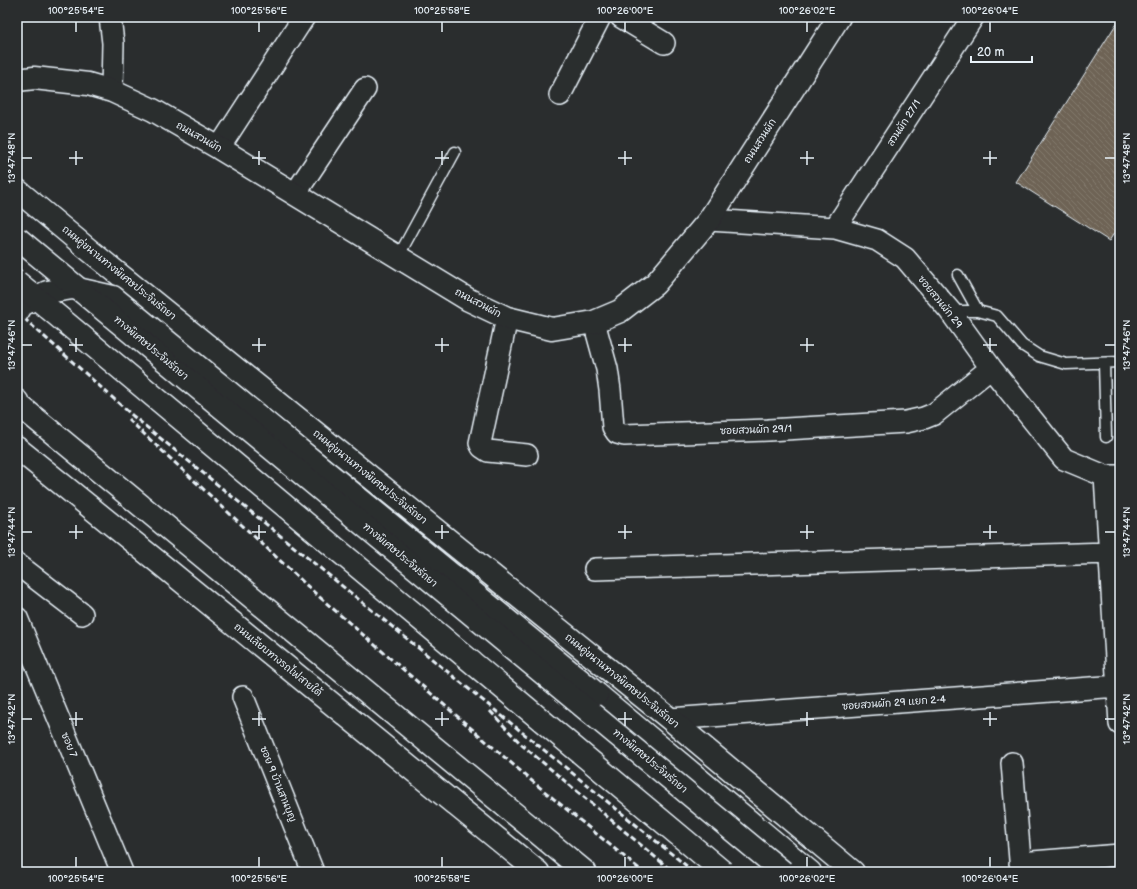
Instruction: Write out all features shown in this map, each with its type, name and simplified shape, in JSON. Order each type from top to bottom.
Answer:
[{"type":"main road","name":"ถนนสวนผัก","points":[[17,80],[34,78],[88,84],[112,91],[153,110],[219,148],[469,300],[507,318],[552,329],[594,322],[620,311],[654,284],[709,220],[839,17]]},
{"type":"main road","name":"ถนนคู่ขนานทางพิเศษประจิมรัถยา","points":[[17,190],[89,250],[670,719],[853,872]]},
{"type":"main road","name":"ทางพิเศษประจิมรัถยา","points":[[17,238],[783,872]]},
{"type":"main road","points":[[17,282],[723,872]]},
{"type":"main road","points":[[17,313],[22,305],[47,292],[73,288],[113,297],[597,694],[810,872]]},
{"type":"main road","points":[[17,401],[25,410],[585,872]]},
{"type":"main road","name":"ถนนเลียบทางรถไฟสายใต้","points":[[17,448],[538,872]]},
{"type":"street","points":[[110,17],[113,43],[112,91]]},
{"type":"street","points":[[219,148],[304,17]]},
{"type":"street","points":[[560,95],[600,17]]},
{"type":"street","points":[[621,17],[664,43]]},
{"type":"street","name":"สวนผัก 27/1","points":[[835,228],[973,17]]},
{"type":"street","points":[[295,194],[365,89]]},
{"type":"street","name":"ซอยสวนผัก 29","points":[[709,220],[835,228],[877,240],[904,258],[950,312],[991,368],[1064,459],[1112,476]]},
{"type":"street","points":[[507,318],[480,443],[482,448],[488,451],[527,454]]},
{"type":"street","name":"ซอยสวนผัก 29/1","points":[[594,322],[604,354],[610,390],[613,427],[617,433],[624,435],[768,430],[906,422],[934,414],[991,368]]},
{"type":"street","points":[[1112,476],[1109,553],[1120,724]]},
{"type":"street","points":[[595,569],[1109,553]]},
{"type":"street","points":[[17,564],[82,614]]},
{"type":"street","name":"ซอย 7","points":[[17,618],[122,872]]},
{"type":"street","name":"ซอยสวนผัก 29 แยก 2-4","points":[[670,719],[1118,686]]},
{"type":"street","name":"ซอย 9 บ้านสานบุญ","points":[[243,697],[312,872]]},
{"type":"street","points":[[1012,763],[1021,868],[1120,855]]},
{"type":"lane","points":[[398,257],[455,152]]},
{"type":"lane","points":[[958,275],[978,311]]},
{"type":"lane","points":[[950,312],[978,311],[997,316],[1022,345],[1039,356],[1066,364],[1120,362]]},
{"type":"lane","points":[[1104,363],[1106,437]]},
{"type":"building","points":[[1120,18],[1120,224],[1109,241],[1016,182]]},
{"type":"railway","points":[[17,268],[282,490],[457,661],[716,872]]},
{"type":"railway","points":[[17,312],[133,416],[694,872]]},
{"type":"railway","points":[[128,419],[316,594],[532,781],[643,872]]},
{"type":"railway","points":[[490,711],[522,745],[673,872]]}]
